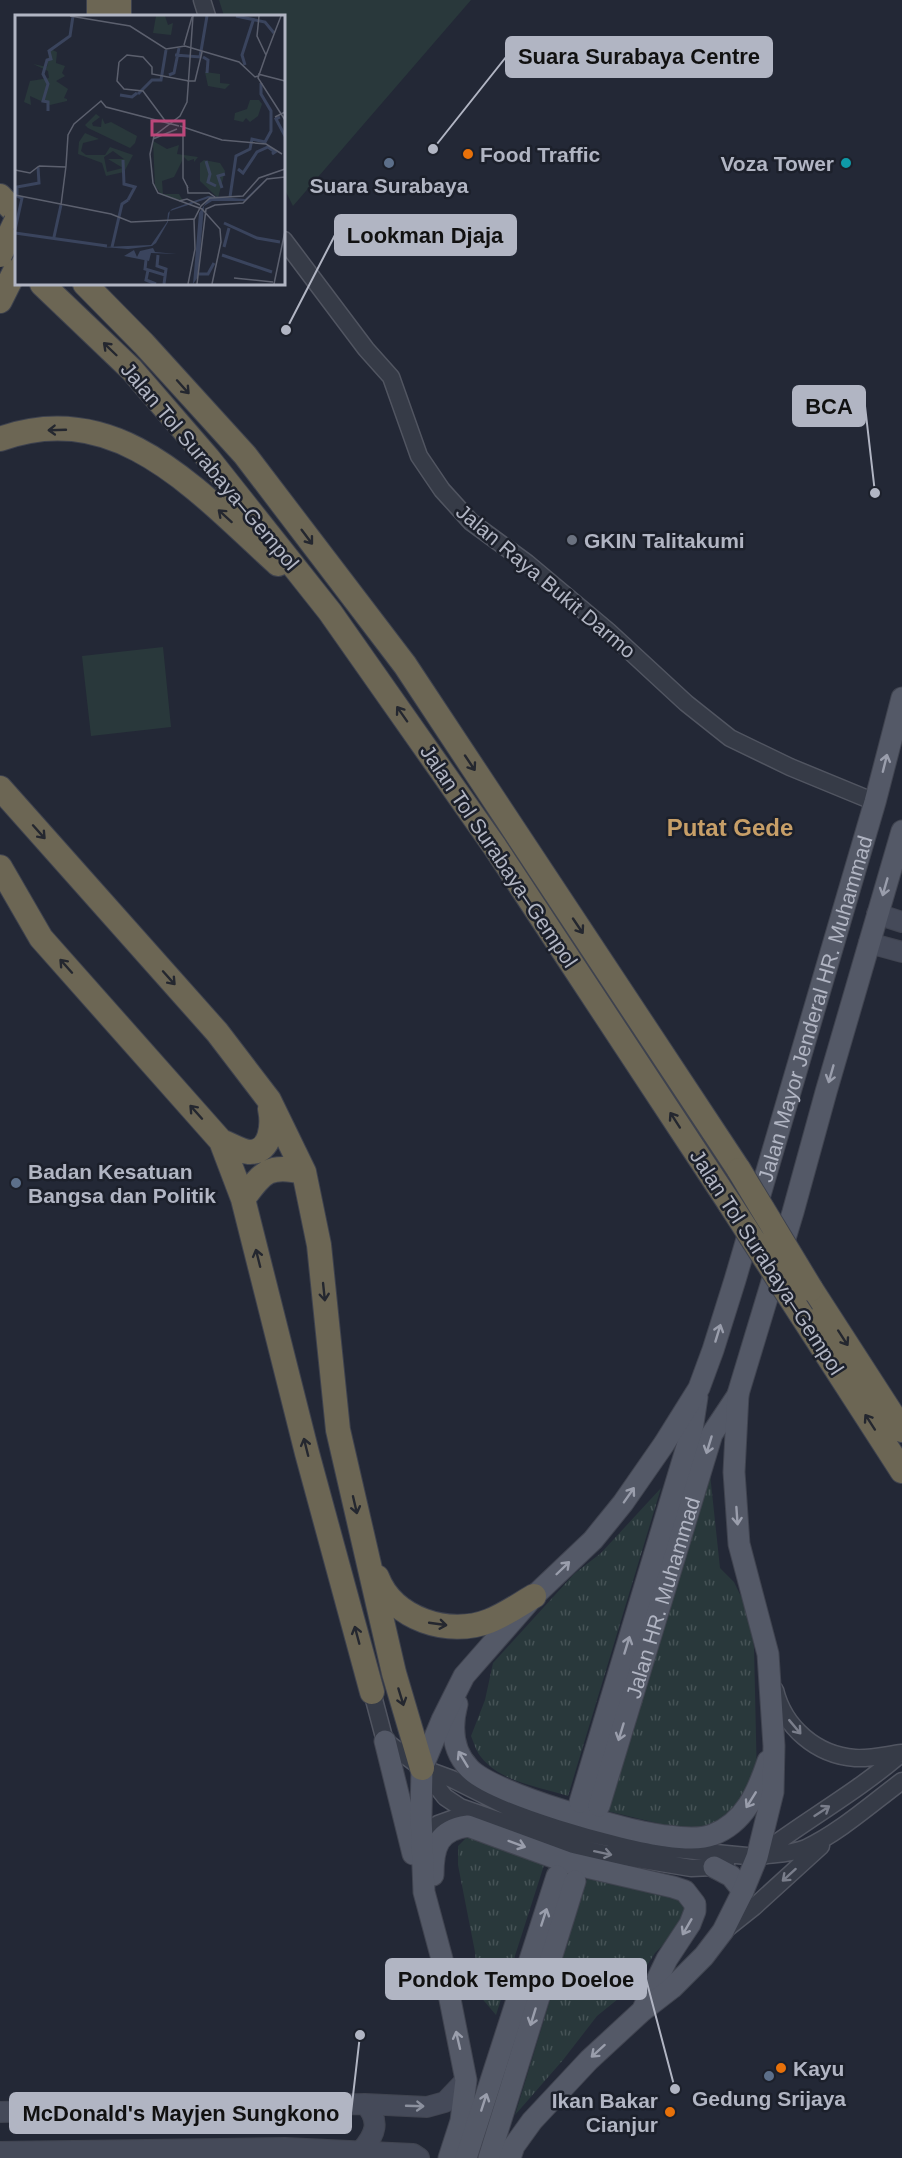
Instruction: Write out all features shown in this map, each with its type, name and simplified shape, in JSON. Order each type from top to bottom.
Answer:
[{"type":"highway","points":[[0,196],[15,216]]},
{"type":"highway","points":[[0,204],[15,216]]},
{"type":"highway","points":[[0,255],[15,219]]},
{"type":"highway","points":[[0,247],[15,259]]},
{"type":"highway","points":[[0,301],[15,271]]},
{"type":"highway","name":"Jalan Tol Surabaya–Gempol","points":[[43,285],[140,379],[208,458],[330,612],[495,847],[902,1471]]},
{"type":"highway","name":"Jalan Tol Surabaya–Gempol","points":[[86,285],[144,344],[245,455],[405,665],[739,1170],[811,1289],[902,1430]]},
{"type":"highway","points":[[0,440],[32,430],[71,429],[124,442],[159,460],[208,501],[330,612]]},
{"type":"highway","points":[[0,788],[218,1032],[269,1100],[304,1173],[319,1245],[338,1430],[394,1673],[422,1768]]},
{"type":"highway","points":[[0,867],[41,938],[221,1141],[243,1199],[307,1453],[372,1692]]},
{"type":"highway","points":[[221,1141],[249,1152],[257,1150],[268,1142],[273,1123],[269,1100]]},
{"type":"highway","points":[[243,1199],[260,1176],[272,1170],[290,1169],[304,1173]]},
{"type":"highway","points":[[363,1539],[379,1582],[396,1604],[409,1615],[428,1623],[463,1627],[489,1621],[534,1596]]},
{"type":"main road","name":"Jalan Mayor Jenderal HR. Muhammad","points":[[699,1388],[735,1280],[875,802],[902,698]]},
{"type":"main road","name":"Jalan Mayor Jenderal HR. Muhammad","points":[[738,1394],[793,1212],[902,831]]},
{"type":"main road","points":[[877,914],[902,922]]},
{"type":"main road","points":[[869,943],[902,952]]},
{"type":"main road","points":[[424,1892],[421,1836],[422,1768],[464,1676],[534,1596],[593,1540],[623,1503],[699,1388]]},
{"type":"main road","name":"Jalan HR. Muhammad","points":[[699,1388],[692,1430],[590,1804],[712,1434],[738,1394]]},
{"type":"main road","points":[[510,2158],[514,2146],[532,2121],[589,2060],[641,2012],[672,1988],[704,1956],[723,1932],[756,1857],[773,1792],[774,1746],[768,1654],[739,1544],[734,1472],[738,1394]]},
{"type":"main road","points":[[474,1662],[458,1698],[454,1715],[454,1741],[462,1760],[478,1777],[507,1791],[584,1816],[666,1836],[687,1838],[711,1835],[735,1820],[755,1796],[774,1746]]},
{"type":"main road","points":[[385,1741],[436,1938],[466,2080],[461,2121],[449,2158]]},
{"type":"main road","points":[[436,1938],[432,1889],[433,1855],[440,1839],[456,1828],[468,1826],[569,1863],[673,1887],[690,1895],[694,1904],[694,1916],[667,1959],[641,2012]]},
{"type":"main road","points":[[714,1867],[731,1876],[743,1891]]},
{"type":"main road","points":[[466,2158],[566,1879],[489,2158]]},
{"type":"main road","points":[[0,2112],[366,2104],[427,2107],[445,2102],[466,2080]]},
{"type":"main road","points":[[362,2150],[374,2134],[375,2126],[375,2118],[366,2104]]},
{"type":"main road","points":[[0,2152],[285,2148],[362,2150],[412,2154],[419,2158]]},
{"type":"street","points":[[202,0],[207,15]]},
{"type":"street","name":"Jalan Raya Bukit Darmo","points":[[285,241],[366,349],[391,376],[419,456],[442,490],[471,522],[527,562],[608,631],[686,703],[730,738],[790,767],[875,802]]},
{"type":"street","points":[[768,1654],[780,1707],[793,1726],[810,1743],[835,1755],[851,1758],[902,1753]]},
{"type":"street","points":[[372,1692],[385,1741],[422,1768],[445,1797],[471,1812],[574,1847],[691,1868],[714,1867],[806,1848],[848,1821],[902,1781]]},
{"type":"street","points":[[422,1768],[452,1779],[508,1807],[579,1832],[654,1847],[756,1857],[785,1835],[878,1774],[902,1753]]},
{"type":"street","points":[[421,1836],[438,1824],[471,1812]]},
{"type":"street","points":[[723,1932],[754,1907],[848,1821]]},
{"type":"green space","points":[[219,0],[471,0],[293,206],[285,190],[285,15],[224,15]]},
{"type":"green space","points":[[163,647],[171,727],[91,736],[82,656]]},
{"type":"green space","points":[[710,1474],[720,1568],[734,1582],[747,1609],[754,1647],[757,1782],[736,1815],[701,1830],[665,1825],[607,1811]]},
{"type":"green space","points":[[661,1488],[568,1796],[509,1778],[481,1757],[471,1736],[485,1700],[493,1663],[574,1574],[601,1553]]},
{"type":"green space","points":[[469,1835],[546,1859],[496,2015],[479,1995],[475,1952],[458,1865],[458,1846]]},
{"type":"green space","points":[[589,1872],[686,1894],[691,1917],[655,1953],[634,1986],[597,2016],[563,2060],[515,2115]]},
{"type":"place","name":"Suara Surabaya Centre","points":[[433,149]]},
{"type":"place","name":"Food Traffic","points":[[468,154]]},
{"type":"place","name":"Suara Surabaya","points":[[389,163]]},
{"type":"place","name":"Voza Tower","points":[[846,163]]},
{"type":"place","name":"Lookman Djaja","points":[[286,330]]},
{"type":"place","name":"BCA","points":[[875,493]]},
{"type":"place","name":"GKIN Talitakumi","points":[[572,540]]},
{"type":"place","name":"Badan Kesatuan Bangsa dan Politik","points":[[16,1183]]},
{"type":"place","name":"McDonald's Mayjen Sungkono","points":[[360,2035]]},
{"type":"place","name":"Kayu","points":[[781,2068]]},
{"type":"place","name":"Gedung Srijaya","points":[[769,2076]]},
{"type":"place","name":"Pondok Tempo Doeloe","points":[[675,2089]]},
{"type":"place","name":"Ikan Bakar Cianjur","points":[[670,2112]]},
{"type":"district","name":"Putat Gede","points":[[730,827]]}]
